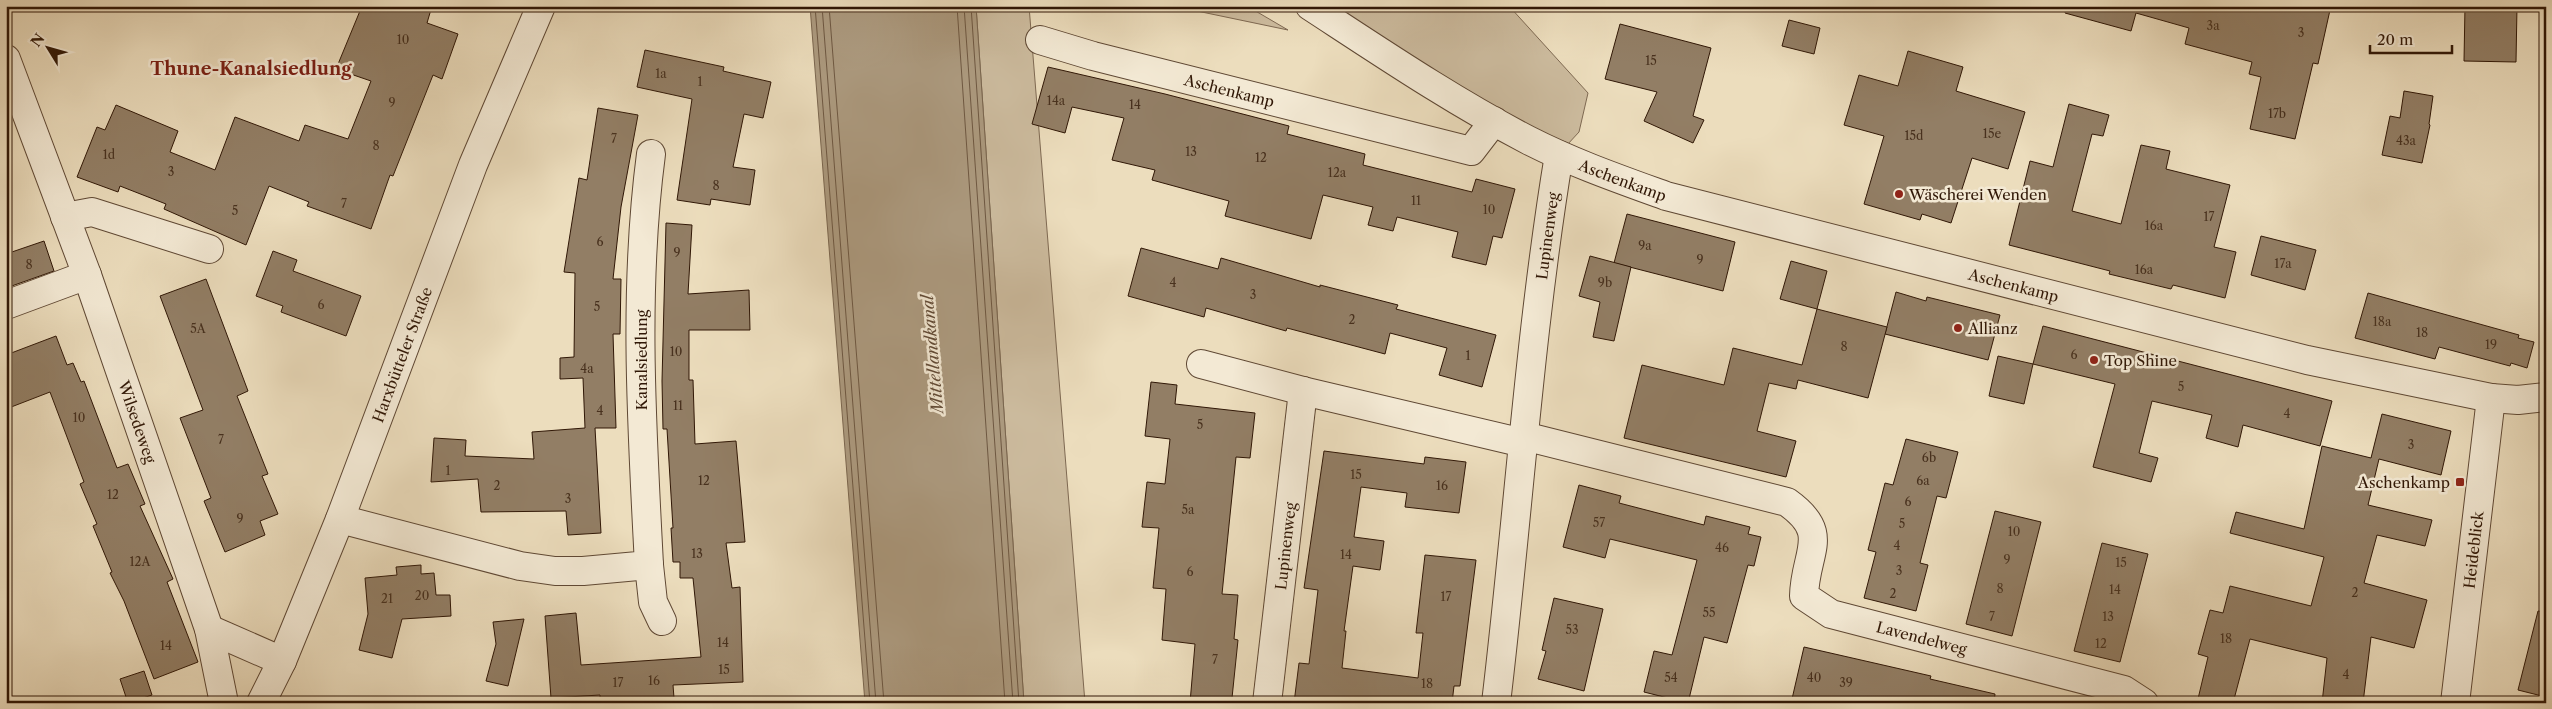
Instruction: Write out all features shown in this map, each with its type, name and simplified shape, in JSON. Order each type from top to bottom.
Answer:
[{"type":"street","name":"Harxbütteler Straße","points":[[261,703],[282,661],[340,520],[473,165],[541,6]]},
{"type":"street","name":"Aschenkamp","points":[[1310,6],[1411,72],[1494,121],[1559,155],[1666,196],[2253,346],[2419,385],[2491,398],[2518,400],[2546,397]]},
{"type":"street","name":"Aschenkamp","points":[[1040,40],[1093,56],[1472,151],[1494,121]]},
{"type":"street","name":"Wilsedeweg","points":[[6,59],[87,276],[209,629],[224,703]]},
{"type":"street","name":"Kanalsiedlung","points":[[651,154],[644,204],[640,326],[641,407],[652,602],[662,621]]},
{"type":"street","name":"Lupinenweg","points":[[1496,703],[1512,572],[1524,440],[1559,155]]},
{"type":"street","points":[[65,216],[92,212],[209,249]]},
{"type":"street","points":[[6,306],[87,276]]},
{"type":"street","points":[[1201,364],[1303,391],[1524,440]]},
{"type":"street","name":"Lupinenweg","points":[[1267,703],[1303,391]]},
{"type":"street","name":"Heideblick","points":[[2455,703],[2491,398]]},
{"type":"street","name":"Lavendelweg","points":[[1524,440],[1787,502],[1807,518],[1813,530],[1804,596],[1831,614],[2124,690],[2144,703]]},
{"type":"street","points":[[340,520],[520,566],[555,571],[583,571],[649,565]]},
{"type":"street","points":[[209,629],[282,661]]},
{"type":"shaded area","points":[[976,6],[1029,6],[1085,703],[1024,703]]},
{"type":"shaded area","points":[[1173,6],[1247,6],[1288,30]]},
{"type":"shaded area","points":[[1332,6],[1509,6],[1588,93],[1579,132],[1567,145],[1470,95]]},
{"type":"water","name":"Mittellandkanal","points":[[810,6],[976,6],[1024,703],[865,703]]},
{"type":"building","points":[[362,6],[432,6],[427,23],[458,34],[442,79],[433,75],[393,176],[390,175],[371,229],[307,206],[309,202],[269,186],[246,245],[164,209],[166,204],[120,186],[118,192],[77,177],[97,127],[105,130],[116,105],[178,131],[170,152],[215,170],[235,117],[299,141],[305,125],[348,139],[371,81],[336,69]]},
{"type":"building","points":[[2066,6],[2315,6],[2330,10],[2318,64],[2313,63],[2295,139],[2250,129],[2261,77],[2249,74],[2252,62],[2185,44],[2189,28],[2136,13],[2131,31],[2065,13]]},
{"type":"building","points":[[2465,6],[2517,6],[2516,62],[2464,61]]},
{"type":"building","points":[[1789,20],[1820,28],[1814,54],[1782,46]]},
{"type":"building","points":[[1620,24],[1711,48],[1693,116],[1704,120],[1693,143],[1644,121],[1657,92],[1605,79]]},
{"type":"building","points":[[645,50],[724,67],[723,71],[771,82],[763,118],[744,114],[733,167],[755,170],[750,205],[711,199],[710,205],[677,200],[692,99],[637,87]]},
{"type":"building","points":[[1908,51],[1963,67],[1956,91],[2025,112],[2008,169],[1972,158],[1951,223],[1922,214],[1920,220],[1864,204],[1884,136],[1844,125],[1859,75],[1898,86]]},
{"type":"building","points":[[1048,67],[1165,94],[1289,126],[1287,134],[1365,154],[1363,165],[1472,192],[1476,179],[1515,189],[1502,238],[1493,236],[1486,265],[1452,257],[1458,232],[1397,217],[1393,231],[1368,225],[1373,207],[1323,195],[1311,239],[1225,216],[1229,201],[1152,180],[1155,170],[1112,160],[1124,118],[1072,107],[1065,133],[1032,124]]},
{"type":"building","points":[[2404,91],[2433,96],[2430,125],[2422,163],[2382,155],[2390,116],[2400,118]]},
{"type":"building","points":[[2069,104],[2109,115],[2103,136],[2092,134],[2072,211],[2121,224],[2141,145],[2170,151],[2166,169],[2230,185],[2214,247],[2236,252],[2225,298],[2173,285],[2171,289],[2109,274],[2110,271],[2009,245],[2030,161],[2053,167]]},
{"type":"building","points":[[598,108],[638,115],[621,207],[613,279],[621,279],[620,334],[613,334],[616,428],[595,428],[601,533],[568,535],[566,511],[481,512],[478,479],[431,482],[434,438],[466,440],[465,456],[534,459],[532,432],[585,428],[583,378],[560,379],[560,358],[574,357],[575,273],[564,272],[579,178],[587,180]]},
{"type":"building","points":[[1627,214],[1735,242],[1723,291],[1614,263]]},
{"type":"building","points":[[666,223],[692,225],[688,294],[749,290],[750,330],[689,330],[689,380],[693,380],[695,444],[736,441],[745,542],[726,543],[732,588],[740,587],[743,682],[673,685],[674,698],[600,703],[600,695],[551,698],[545,616],[576,613],[581,665],[701,657],[693,578],[680,578],[680,562],[673,562],[671,528],[673,528],[667,429],[663,429],[662,381]]},
{"type":"building","points":[[2261,236],[2316,250],[2305,290],[2251,275]]},
{"type":"building","points":[[44,241],[54,271],[6,288],[6,254]]},
{"type":"building","points":[[1141,248],[1218,269],[1221,258],[1320,287],[1320,285],[1398,305],[1396,309],[1496,335],[1482,387],[1439,375],[1447,348],[1390,333],[1385,354],[1287,328],[1286,331],[1206,308],[1204,317],[1128,296]]},
{"type":"building","points":[[273,251],[297,260],[293,271],[361,296],[346,336],[281,312],[283,306],[256,296]]},
{"type":"building","points":[[1590,256],[1631,267],[1614,341],[1593,337],[1600,302],[1579,296]]},
{"type":"building","points":[[1791,261],[1827,271],[1817,309],[1780,299]]},
{"type":"building","points":[[206,279],[248,391],[237,396],[268,474],[262,476],[278,514],[260,521],[265,535],[225,552],[204,501],[211,498],[180,418],[203,410],[160,296]]},
{"type":"building","points":[[1896,292],[1926,301],[1927,297],[2000,315],[1988,360],[1885,334]]},
{"type":"building","points":[[2368,293],[2519,335],[2518,338],[2534,342],[2527,368],[2511,363],[2510,366],[2439,347],[2435,359],[2355,338]]},
{"type":"building","points":[[1817,309],[1887,327],[1868,398],[1798,380],[1796,389],[1769,383],[1757,431],[1796,441],[1786,477],[1624,438],[1642,365],[1724,385],[1733,348],[1802,365]]},
{"type":"building","points":[[2043,326],[2332,401],[2320,446],[2243,425],[2238,447],[2206,438],[2212,415],[2152,401],[2139,453],[2158,458],[2151,482],[2093,467],[2115,384],[2033,364]]},
{"type":"building","points":[[56,336],[67,365],[73,363],[81,382],[84,381],[117,468],[128,464],[145,504],[140,506],[173,579],[167,582],[198,662],[154,679],[124,601],[110,573],[112,572],[93,526],[97,524],[80,484],[84,482],[50,392],[6,409],[6,355]]},
{"type":"building","points":[[1998,356],[2033,364],[2024,404],[1989,396]]},
{"type":"building","points":[[1151,382],[1177,385],[1175,404],[1255,413],[1250,458],[1236,457],[1222,594],[1238,595],[1234,639],[1238,640],[1232,698],[1226,698],[1226,703],[1190,703],[1195,644],[1162,640],[1166,589],[1153,588],[1159,528],[1142,527],[1147,482],[1165,484],[1170,439],[1145,436]]},
{"type":"building","points":[[2382,414],[2451,431],[2441,475],[2379,459],[2368,505],[2432,520],[2425,546],[2377,535],[2364,583],[2427,600],[2414,648],[2371,637],[2363,703],[2322,703],[2327,658],[2250,639],[2233,703],[2197,703],[2208,657],[2198,654],[2210,610],[2223,613],[2230,586],[2311,606],[2324,557],[2230,533],[2236,512],[2304,529],[2322,446],[2371,458]]},
{"type":"building","points":[[1906,439],[1958,452],[1946,498],[1937,496],[1920,563],[1928,565],[1916,611],[1864,598],[1876,552],[1868,550],[1885,483],[1893,485]]},
{"type":"building","points":[[1324,451],[1424,464],[1425,457],[1466,462],[1459,513],[1405,507],[1407,493],[1361,487],[1354,537],[1384,541],[1380,570],[1353,566],[1344,631],[1346,631],[1342,668],[1418,678],[1423,633],[1416,633],[1425,555],[1476,560],[1460,686],[1454,686],[1452,703],[1294,703],[1299,663],[1309,664],[1318,590],[1304,588]]},
{"type":"building","points":[[1579,485],[1621,496],[1619,503],[1704,525],[1706,516],[1750,527],[1748,534],[1761,537],[1754,566],[1748,565],[1727,643],[1704,637],[1688,703],[1644,692],[1654,651],[1672,655],[1697,560],[1610,539],[1605,558],[1563,547]]},
{"type":"building","points":[[1995,511],[2041,522],[2012,636],[1966,624]]},
{"type":"building","points":[[2102,543],[2148,554],[2120,662],[2074,651]]},
{"type":"building","points":[[421,565],[421,574],[434,573],[436,595],[450,595],[451,616],[402,619],[392,658],[359,650],[368,614],[365,578],[397,575],[396,567]]},
{"type":"building","points":[[1554,598],[1603,609],[1584,691],[1538,679],[1546,651],[1542,650]]},
{"type":"building","points":[[2538,611],[2546,612],[2546,697],[2518,690]]},
{"type":"building","points":[[524,619],[508,686],[486,681],[496,644],[493,622]]},
{"type":"building","points":[[1804,647],[1931,676],[1930,679],[1995,694],[1994,703],[1807,703],[1792,699]]},
{"type":"building","points":[[144,671],[152,695],[128,703],[120,679]]},
{"type":"place","name":"Wäscherei Wenden","points":[[1899,194]]},
{"type":"place","name":"Allianz","points":[[1958,328]]},
{"type":"place","name":"Top Shine","points":[[2094,360]]},
{"type":"place","name":"Aschenkamp","points":[[2460,482]]},
{"type":"district","name":"Thune-Kanalsiedlung","points":[[251,69]]}]
